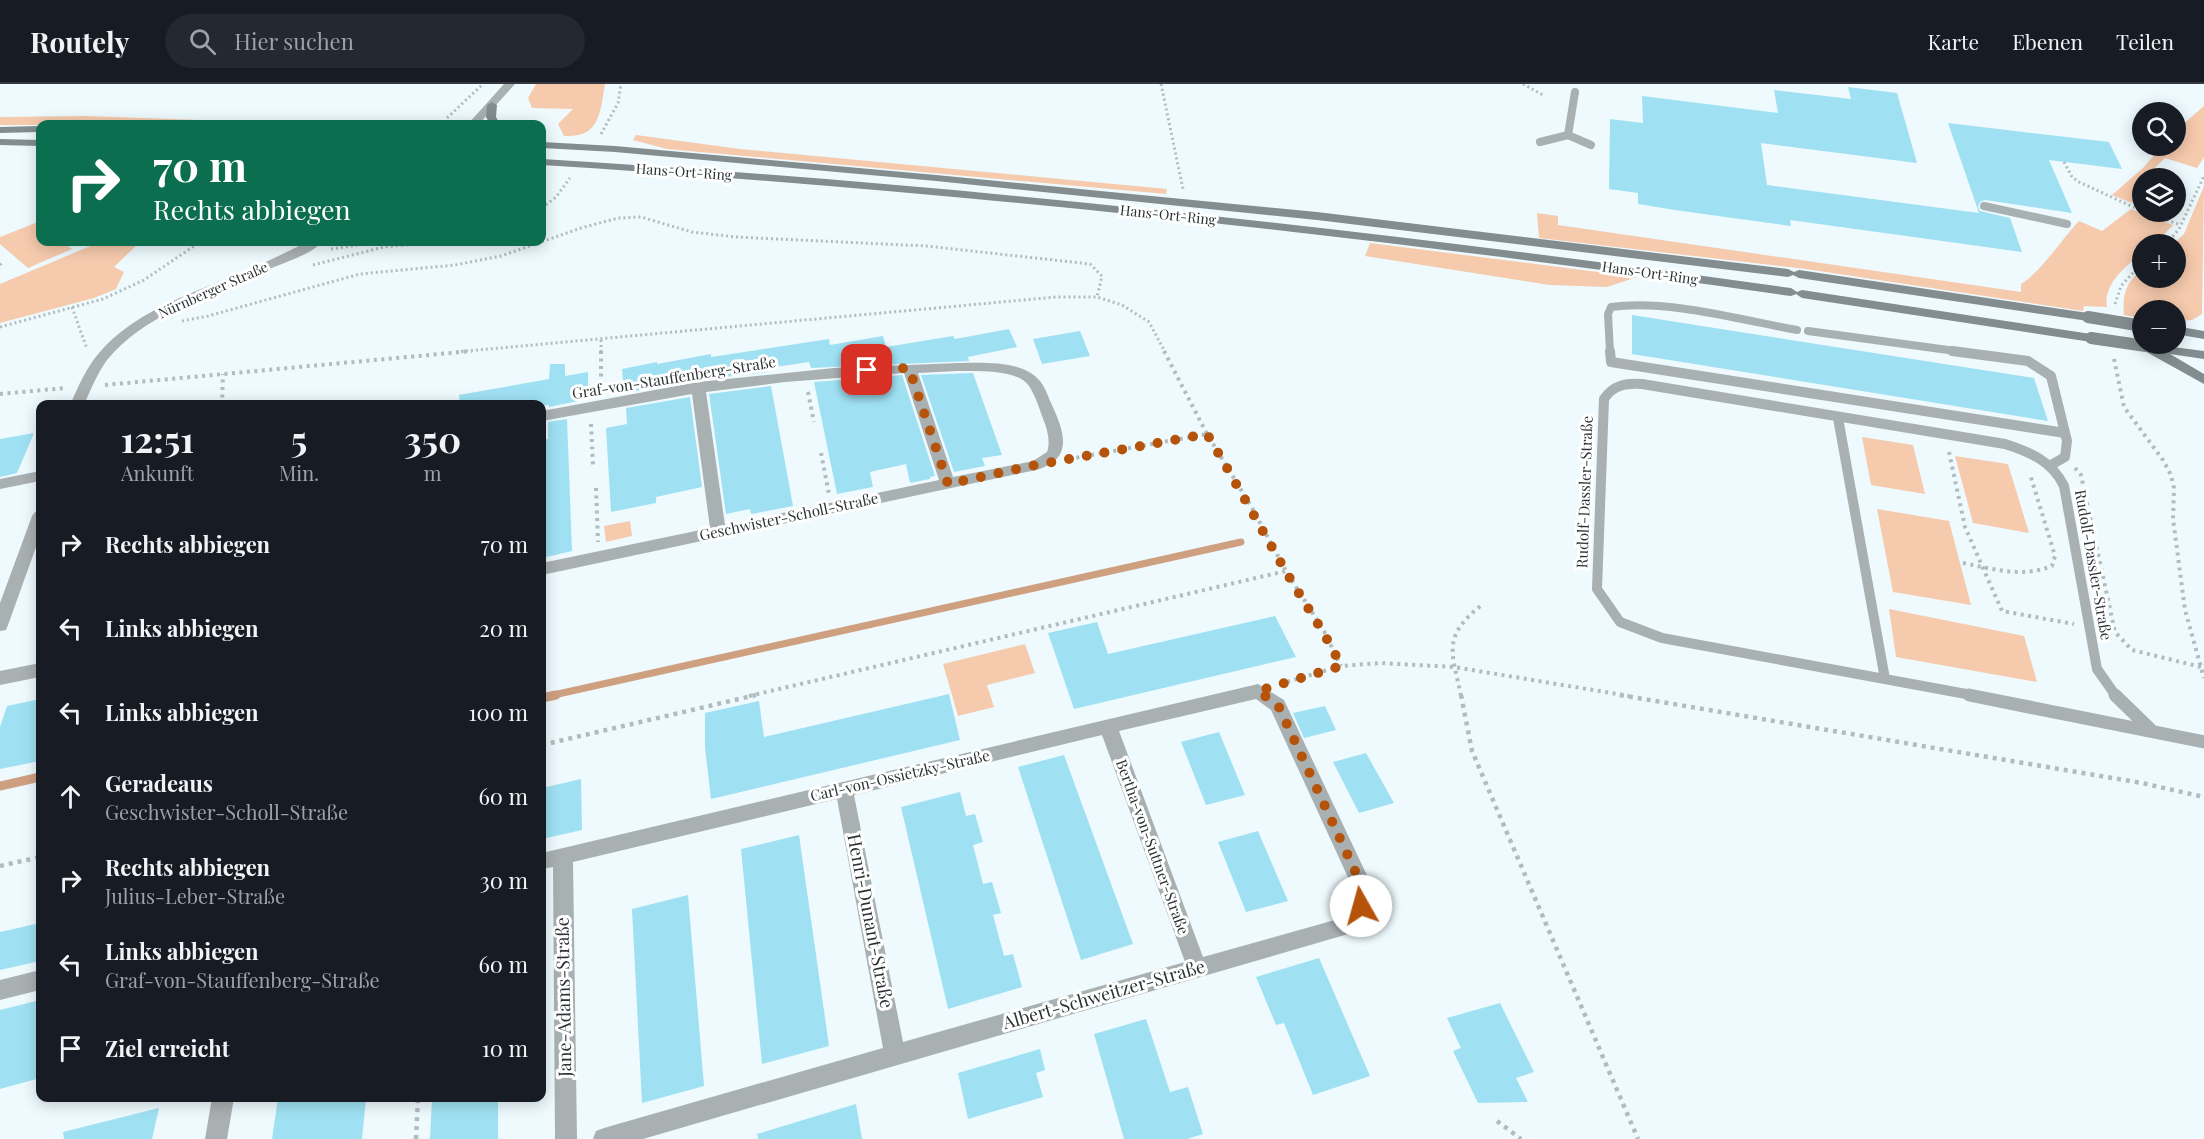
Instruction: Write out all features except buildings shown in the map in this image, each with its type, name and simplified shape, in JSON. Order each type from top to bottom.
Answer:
[{"type":"main road","points":[[492,105],[493,120]]},
{"type":"main road","points":[[0,130],[36,129]]},
{"type":"main road","points":[[0,142],[36,143]]},
{"type":"main road","name":"Hans-Ort-Ring","points":[[546,145],[902,174],[1317,216],[1794,273],[2132,324]]},
{"type":"main road","name":"Hans-Ort-Ring","points":[[546,162],[930,190],[1316,230],[1797,293],[2132,344]]},
{"type":"main road","points":[[2186,332],[2204,335]]},
{"type":"main road","name":"Hans-Ort-Ring","points":[[2186,352],[2204,355]]},
{"type":"main road","points":[[2160,354],[2204,380]]},
{"type":"street","points":[[477,120],[510,84]]},
{"type":"street","name":"Nürnberger Straße","points":[[79,400],[94,366],[122,338],[157,313],[308,246]]},
{"type":"street","points":[[909,368],[948,484]]},
{"type":"street","name":"Graf-von-Stauffenberg-Straße","points":[[546,415],[698,387],[804,374],[909,368],[992,369],[1027,375],[1034,382],[1058,440],[1055,453],[1046,461],[1036,465]]},
{"type":"street","points":[[698,387],[718,531]]},
{"type":"street","name":"Geschwister-Scholl-Straße","points":[[546,568],[1036,465]]},
{"type":"street","points":[[0,484],[36,477]]},
{"type":"street","points":[[0,625],[36,527]]},
{"type":"street","points":[[0,678],[36,671]]},
{"type":"street","name":"Carl-von-Ossietzky-Straße","points":[[546,860],[1258,691]]},
{"type":"street","name":"Albert-Schweitzer-Straße","points":[[604,1139],[1348,925],[1361,906],[1362,886],[1278,705],[1258,691]]},
{"type":"street","name":"Bertha-von-Suttner-Straße","points":[[1108,726],[1197,968]]},
{"type":"street","name":"Henri-Dunant-Straße","points":[[844,789],[896,1054]]},
{"type":"street","name":"Jane-Adams-Straße","points":[[562,856],[566,1139]]},
{"type":"street","points":[[0,990],[36,981]]},
{"type":"street","points":[[216,1139],[222,1102]]},
{"type":"lane","points":[[1569,135],[1575,92]]},
{"type":"lane","points":[[1540,142],[1569,135],[1591,145]]},
{"type":"lane","points":[[1984,206],[2067,224]]},
{"type":"lane","points":[[1797,330],[1646,306],[1618,305],[1611,308],[1608,314],[1611,362],[2066,433]]},
{"type":"lane","points":[[1808,331],[2028,361],[2050,376],[2066,433],[2065,457],[2051,465]]},
{"type":"lane","name":"Rudolf-Dassler-Straße","points":[[2150,729],[2123,706],[2107,688],[2097,669],[2064,486],[2060,476],[2051,465],[2023,449],[2005,444],[1642,384],[1630,383],[1613,388],[1604,399],[1597,589],[1620,622],[1662,638],[2088,717],[2204,742]]},
{"type":"lane","points":[[1838,418],[1886,679]]},
{"type":"path","points":[[447,118],[483,84]]},
{"type":"path","points":[[600,135],[618,104],[621,84]]},
{"type":"path","points":[[1161,84],[1183,187],[1180,202]]},
{"type":"path","points":[[1523,84],[1543,95]]},
{"type":"path","points":[[2064,162],[2072,177],[2079,183],[2132,207]]},
{"type":"path","points":[[546,205],[556,197],[574,172]]},
{"type":"path","points":[[2174,234],[2187,215],[2196,189],[2204,176]]},
{"type":"path","points":[[546,240],[618,218],[641,217],[692,232],[736,237],[926,246],[1090,264],[1102,276],[1097,297]]},
{"type":"path","points":[[2173,222],[2181,225]]},
{"type":"path","points":[[0,327],[103,299],[144,280],[194,246]]},
{"type":"path","points":[[306,267],[394,246]]},
{"type":"path","points":[[179,322],[360,274],[455,265],[501,256],[530,246]]},
{"type":"path","points":[[2115,310],[2115,298],[2126,276],[2132,271]]},
{"type":"path","points":[[0,394],[982,303],[1056,297],[1097,297],[1122,305],[1149,322],[1207,434],[1252,508],[1286,571],[1324,631],[1341,666]]},
{"type":"path","points":[[72,307],[94,366]]},
{"type":"path","points":[[593,465],[601,340]]},
{"type":"path","points":[[2114,359],[2124,407],[2134,424],[2163,460],[2171,476],[2174,488],[2173,519],[2185,610],[2204,678]]},
{"type":"path","points":[[222,400],[223,374]]},
{"type":"path","points":[[804,374],[814,422]]},
{"type":"path","points":[[1036,465],[1207,434]]},
{"type":"path","points":[[1948,451],[1965,527],[2002,611],[2115,632]]},
{"type":"path","points":[[820,453],[832,508]]},
{"type":"path","points":[[2065,457],[2082,475],[2115,632],[2132,650],[2201,667]]},
{"type":"path","points":[[1963,563],[2023,573],[2041,572],[2052,566],[2055,556],[2032,477],[2024,468]]},
{"type":"path","points":[[596,488],[598,557]]},
{"type":"path","points":[[546,744],[1286,571]]},
{"type":"path","points":[[1483,604],[1467,616],[1455,632],[1451,646],[1472,751],[1638,1139]]},
{"type":"path","points":[[1258,691],[1341,666],[1380,663],[1455,667],[2142,783],[2204,797]]},
{"type":"path","points":[[0,866],[36,858]]},
{"type":"path","points":[[416,1139],[418,1102]]},
{"type":"path","points":[[1497,1121],[1521,1139]]},
{"type":"shaded area","points":[[536,84],[605,84],[602,105],[596,122],[585,133],[564,136],[558,124],[573,109],[532,108],[528,98]]},
{"type":"shaded area","points":[[2204,106],[2204,157],[2197,168],[2165,158],[2155,168],[2143,168],[2153,156],[2186,156],[2186,122]]},
{"type":"shaded area","points":[[85,116],[198,120],[36,120],[36,125],[0,125],[0,117]]},
{"type":"shaded area","points":[[636,135],[740,149],[1167,189],[1166,194],[667,149],[633,140]]},
{"type":"shaded area","points":[[2132,178],[2132,203],[2112,195]]},
{"type":"shaded area","points":[[2204,186],[2202,314],[2186,321],[2186,300],[2132,300],[2132,316],[2124,315],[2126,289],[2132,279],[2132,288],[2186,288],[2186,234],[2184,234]]},
{"type":"shaded area","points":[[2131,209],[2132,222],[2165,222],[2173,225],[2164,234],[2132,234],[2132,262],[2122,270],[2108,291],[2107,307],[2084,306],[2083,311],[1806,269],[1539,238],[1537,213],[1558,216],[1558,225],[2021,292],[2021,284],[2043,264],[2079,221],[2102,231]]},
{"type":"shaded area","points":[[36,223],[36,246],[68,246],[72,249],[28,268],[0,244],[0,237]]},
{"type":"shaded area","points":[[1370,243],[1637,277],[1607,287],[1550,285],[1365,256]]},
{"type":"shaded area","points":[[90,246],[136,246],[114,267],[124,272],[116,289],[94,298],[0,323],[0,284]]},
{"type":"shaded area","points":[[1862,437],[1913,445],[1925,494],[1871,485]]},
{"type":"shaded area","points":[[1955,456],[2008,464],[2029,533],[1973,523]]},
{"type":"shaded area","points":[[1877,509],[1949,521],[1971,605],[1893,592]]},
{"type":"shaded area","points":[[630,521],[632,536],[606,542],[604,526]]},
{"type":"shaded area","points":[[1889,609],[2024,636],[2037,682],[1896,657]]},
{"type":"shaded area","points":[[1025,644],[1035,673],[987,685],[994,707],[958,716],[943,664]]},
{"type":"waterway","points":[[549,696],[1241,542]]},
{"type":"waterway","points":[[546,697],[556,695]]},
{"type":"waterway","points":[[0,786],[36,778]]},
{"type":"route","points":[[867,370],[909,368],[948,484],[1036,465],[1207,434],[1252,508],[1286,571],[1324,631],[1341,666],[1258,691],[1278,705],[1362,886],[1361,906]]}]
